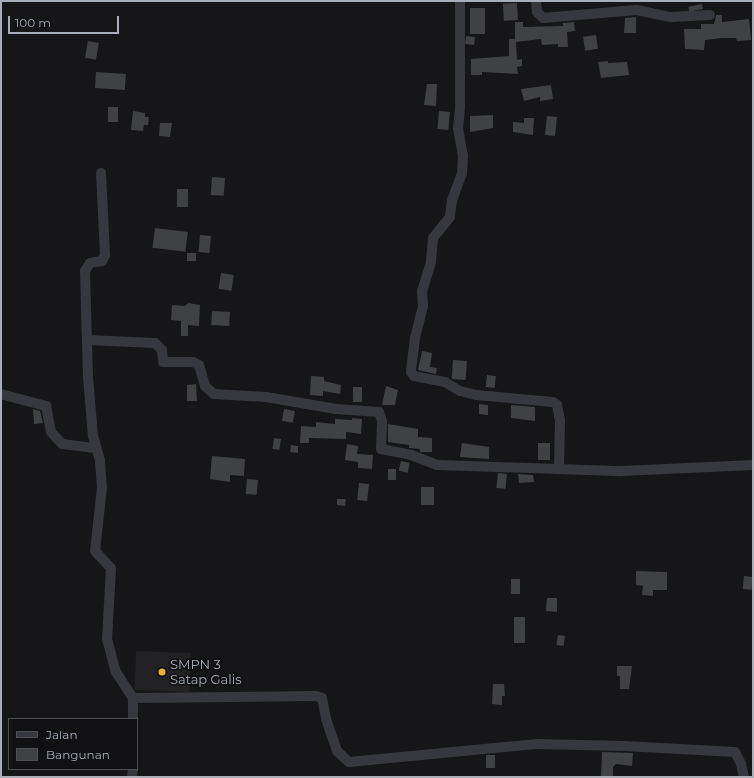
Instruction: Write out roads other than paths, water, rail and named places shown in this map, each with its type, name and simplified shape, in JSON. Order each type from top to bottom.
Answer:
[{"type":"street","points":[[460,1],[460,107],[458,128],[463,155],[462,173],[452,200],[450,217],[433,238],[431,262],[422,290],[424,306],[415,338],[411,372],[414,376],[445,382],[460,391],[553,402],[557,405],[560,420],[559,468]]},
{"type":"street","points":[[536,1],[537,12],[543,18],[631,10],[671,17],[710,15]]},
{"type":"street","points":[[101,174],[105,255],[102,261],[90,263],[85,271],[87,340],[96,448],[100,461],[102,487],[95,551],[109,564],[111,572],[107,639],[116,672],[132,698],[133,718]]},
{"type":"street","points":[[87,340],[155,343],[162,350],[163,362],[193,362],[199,365],[205,386],[214,394],[266,396],[336,409],[379,412],[382,420],[380,446],[383,451],[411,455],[445,466],[559,468],[622,471],[753,465]]},
{"type":"street","points":[[1,394],[46,406],[51,432],[62,444],[96,448]]},
{"type":"street","points":[[132,698],[316,696],[322,698],[326,719],[337,751],[349,762],[537,744],[624,746],[735,752],[741,764],[744,777]]},
{"type":"place","name":"SMPN 3 Satap Galis","points":[[162,672]]}]
